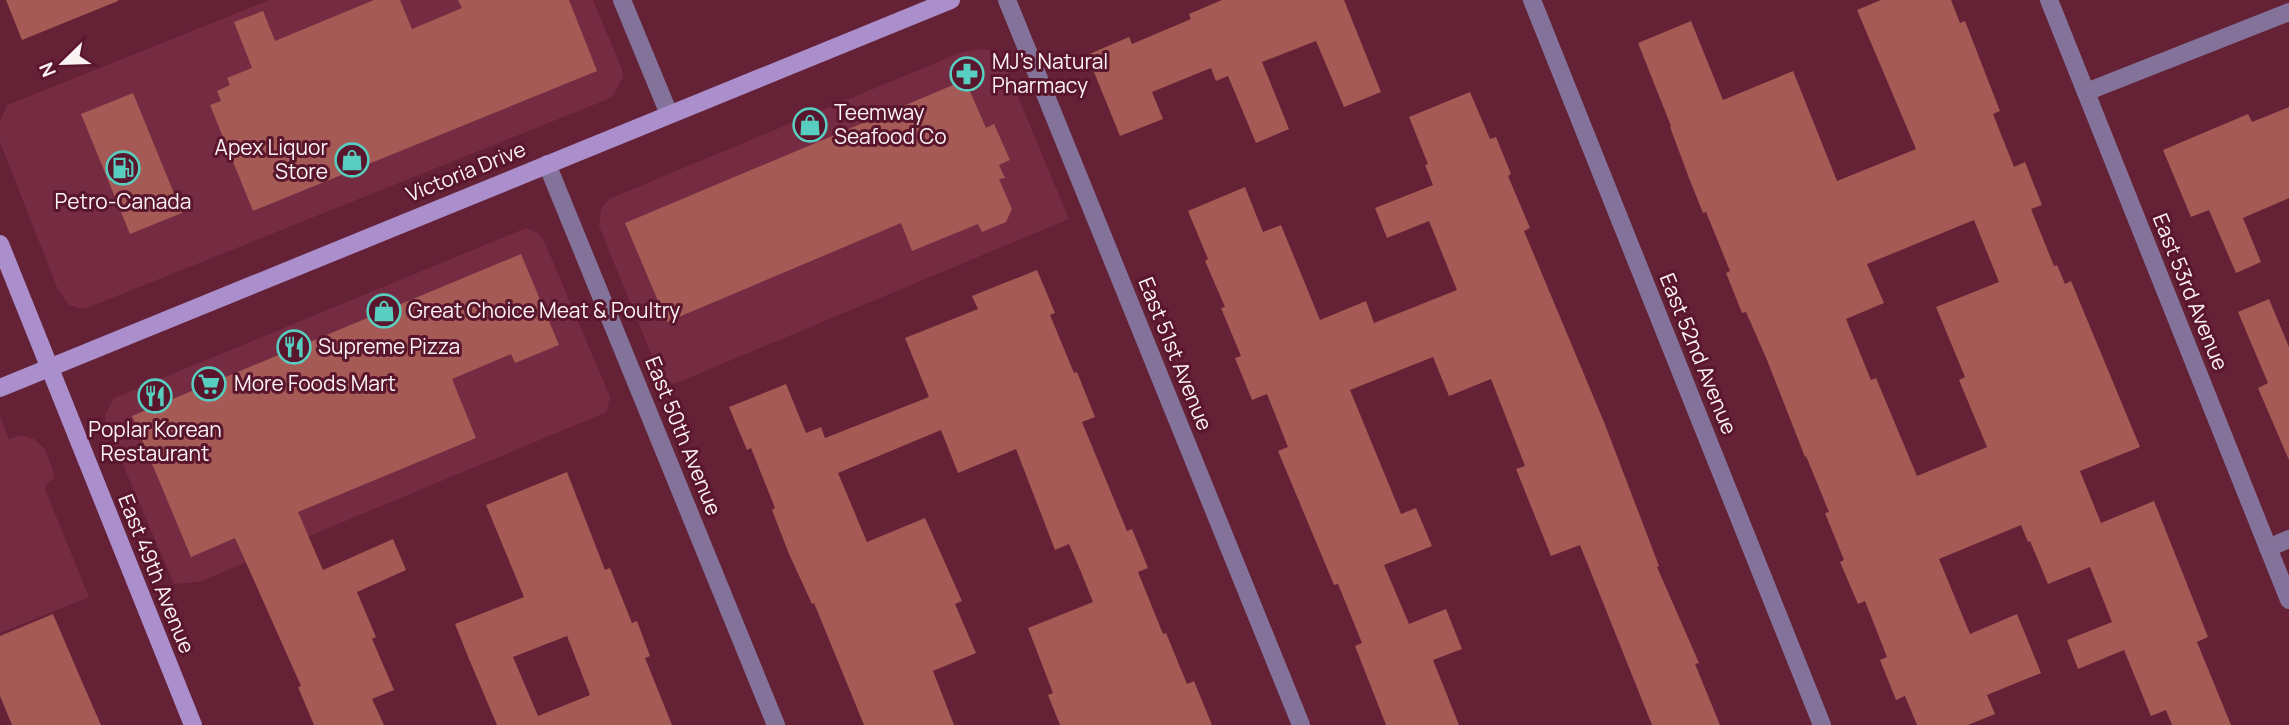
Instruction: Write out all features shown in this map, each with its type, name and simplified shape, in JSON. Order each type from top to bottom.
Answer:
[{"type":"street","points":[[622,0],[669,114]]},
{"type":"street","name":"Victoria Drive","points":[[0,388],[951,0]]},
{"type":"street","name":"East 51st Avenue","points":[[1007,0],[1301,725]]},
{"type":"street","name":"East 52nd Avenue","points":[[1532,0],[1822,725]]},
{"type":"street","name":"East 53rd Avenue","points":[[2049,0],[2289,600]]},
{"type":"street","points":[[2086,92],[2289,12]]},
{"type":"street","name":"East 50th Avenue","points":[[547,164],[776,725]]},
{"type":"street","name":"East 49th Avenue","points":[[0,244],[193,725]]},
{"type":"street","points":[[2268,548],[2289,539]]},
{"type":"shaded area","points":[[269,0],[593,0],[622,69],[623,78],[611,98],[87,308],[69,305],[58,290],[0,142],[0,121],[7,105]]},
{"type":"shaded area","points":[[989,50],[1004,63],[1069,219],[674,384],[660,376],[599,226],[601,209],[609,199],[959,53]]},
{"type":"shaded area","points":[[526,228],[539,234],[546,245],[610,397],[607,412],[199,582],[174,584],[106,425],[105,415],[114,398]]},
{"type":"shaded area","points":[[0,416],[9,439],[21,435],[34,439],[45,449],[54,478],[46,484],[45,489],[89,597],[0,633]]},
{"type":"building","points":[[6,0],[118,0],[118,1],[22,40]]},
{"type":"building","points":[[374,0],[400,0],[412,29],[462,8],[458,0],[569,0],[597,71],[253,211],[210,105],[221,101],[217,91],[230,85],[227,78],[252,68],[234,22],[263,11],[275,41]]},
{"type":"building","points":[[1222,0],[1344,0],[1381,92],[1344,107],[1316,41],[1262,62],[1289,129],[1256,143],[1228,76],[1216,81],[1211,68],[1152,92],[1163,119],[1120,136],[1087,55],[1129,37],[1132,44],[1191,19],[1189,14]]},
{"type":"building","points":[[1881,0],[1951,0],[1960,23],[1965,21],[2000,111],[1993,114],[2014,167],[2025,162],[2042,205],[2031,209],[2054,266],[2057,265],[2065,284],[2071,281],[2140,447],[2080,471],[2101,523],[2154,501],[2208,637],[2197,642],[2231,725],[2172,725],[2166,710],[2151,716],[2124,650],[2078,669],[2067,640],[2112,622],[2090,567],[2048,584],[2021,525],[1939,559],[1970,634],[2017,614],[2041,673],[1987,695],[1995,714],[1968,725],[1917,725],[1905,696],[1896,700],[1880,660],[1887,657],[1865,601],[1858,604],[1840,562],[1844,560],[1825,513],[1829,512],[1767,360],[1746,312],[1742,313],[1726,273],[1730,271],[1706,212],[1703,213],[1638,43],[1691,21],[1723,100],[1793,71],[1837,181],[1916,149],[1857,10]],"holes":[[[1974,220],[1999,282],[1936,307],[1965,377],[1959,380],[1987,447],[1917,476],[1876,378],[1871,380],[1846,319],[1884,303],[1867,264]]]},
{"type":"building","points":[[965,80],[986,128],[994,124],[1010,160],[999,165],[1005,178],[999,179],[1012,209],[1006,222],[982,232],[978,224],[912,251],[901,223],[667,322],[625,223]]},
{"type":"building","points":[[1470,92],[1490,139],[1496,137],[1511,174],[1508,176],[1530,228],[1524,231],[1604,422],[1659,566],[1657,567],[1699,663],[1695,664],[1720,725],[1652,725],[1580,545],[1551,556],[1516,469],[1525,466],[1491,379],[1449,396],[1433,357],[1350,390],[1401,514],[1416,508],[1432,546],[1384,565],[1409,624],[1446,609],[1462,649],[1433,660],[1459,725],[1386,725],[1355,646],[1362,643],[1338,584],[1334,585],[1278,451],[1288,447],[1267,394],[1252,400],[1235,358],[1241,356],[1221,308],[1225,307],[1205,261],[1208,259],[1188,211],[1245,187],[1263,232],[1281,225],[1320,320],[1366,301],[1374,323],[1457,290],[1429,221],[1387,238],[1375,208],[1433,185],[1425,165],[1428,164],[1409,117]]},
{"type":"building","points":[[133,93],[182,213],[130,234],[81,114]]},
{"type":"building","points":[[2289,107],[2289,198],[2243,218],[2261,262],[2236,273],[2209,210],[2191,217],[2163,150],[2248,114],[2252,122]]},
{"type":"building","points":[[521,254],[559,345],[515,363],[511,354],[452,379],[476,438],[298,512],[323,570],[393,539],[406,570],[357,592],[376,637],[372,639],[394,690],[372,699],[384,725],[314,725],[298,687],[301,686],[235,538],[191,557],[132,416]]},
{"type":"building","points":[[1037,270],[1055,313],[1050,315],[1095,417],[1082,422],[1127,531],[1132,529],[1148,568],[1138,572],[1187,684],[1194,681],[1212,725],[1060,725],[1048,695],[1053,693],[1028,628],[1093,602],[1081,572],[1069,544],[1055,550],[1016,449],[958,473],[941,430],[838,473],[867,542],[925,518],[962,601],[955,604],[976,653],[933,671],[954,725],[864,725],[814,603],[812,604],[789,554],[772,510],[775,508],[751,448],[747,450],[729,407],[786,384],[806,433],[821,427],[825,438],[929,397],[905,338],[978,309],[972,296]]},
{"type":"building","points":[[2269,299],[2289,347],[2289,460],[2258,388],[2268,383],[2238,312]]},
{"type":"building","points":[[567,472],[605,570],[610,568],[632,623],[637,621],[650,656],[645,658],[672,725],[497,725],[455,624],[524,597],[486,505]],"holes":[[[567,636],[590,695],[538,716],[513,657]]]},
{"type":"building","points":[[53,614],[101,725],[12,725],[0,696],[0,636]]},
{"type":"place","name":"MJ's Natural Pharmacy","points":[[967,74]]},
{"type":"place","name":"Teemway Seafood Co","points":[[810,125]]},
{"type":"place","name":"Apex Liquor Store","points":[[352,160]]},
{"type":"place","name":"Petro-Canada","points":[[123,168]]},
{"type":"place","name":"Great Choice Meat & Poultry","points":[[384,311]]},
{"type":"place","name":"Supreme Pizza","points":[[294,347]]},
{"type":"place","name":"More Foods Mart","points":[[209,384]]},
{"type":"place","name":"Poplar Korean Restaurant","points":[[155,396]]}]
